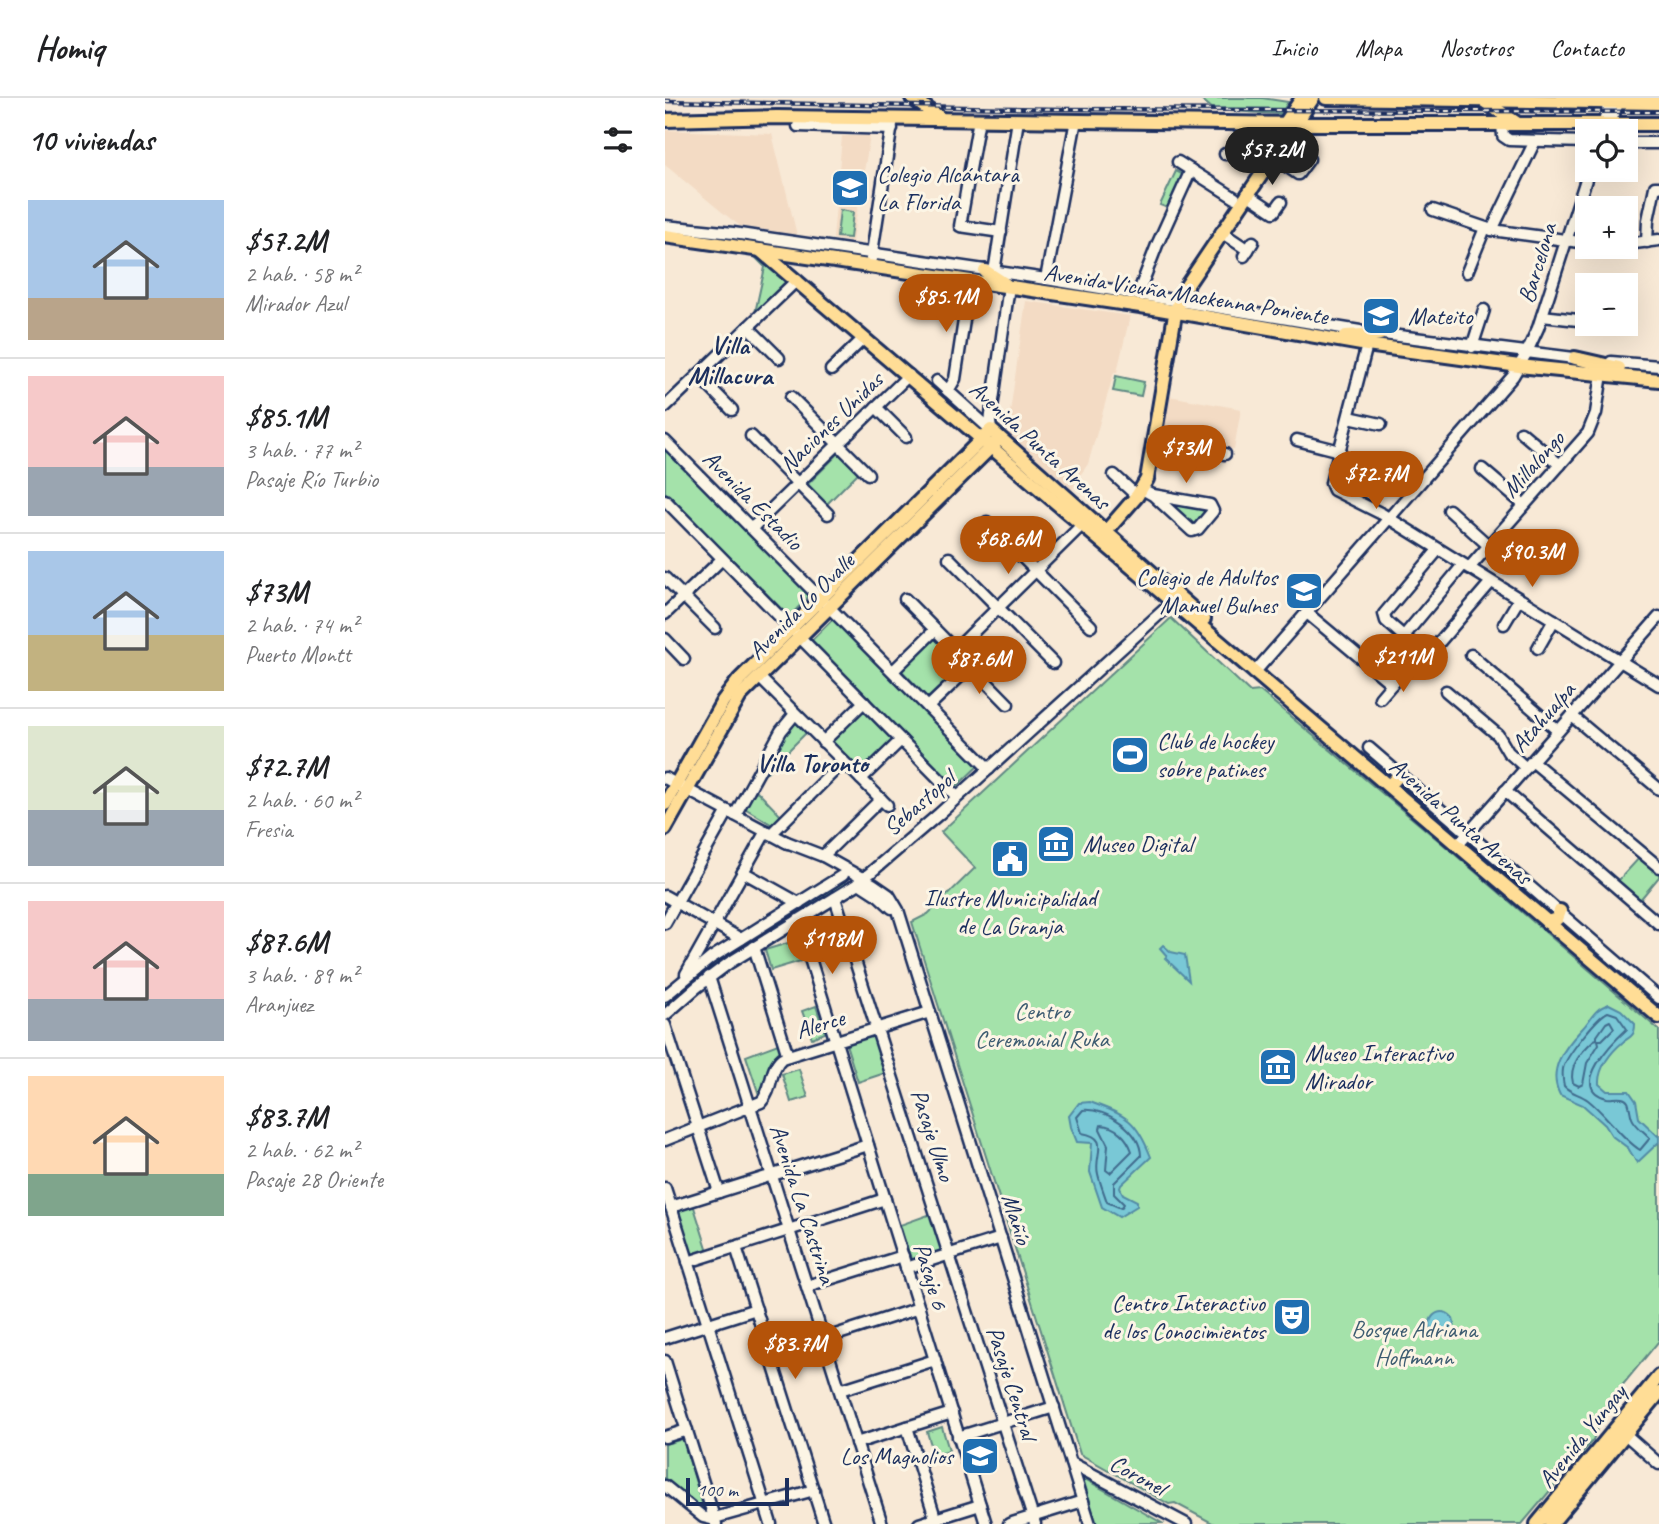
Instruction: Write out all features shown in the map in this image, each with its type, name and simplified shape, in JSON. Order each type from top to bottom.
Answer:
[{"type":"main road","points":[[912,98],[943,118]]},
{"type":"main road","points":[[1291,123],[1302,98]]},
{"type":"main road","points":[[1103,535],[1144,493],[1178,281],[1291,123],[1313,98]]},
{"type":"main road","points":[[1327,98],[1614,100],[1659,103]]},
{"type":"main road","points":[[1484,101],[1518,124]]},
{"type":"main road","points":[[665,120],[777,117],[893,123],[943,118],[1575,126]]},
{"type":"main road","points":[[777,117],[799,126]]},
{"type":"main road","points":[[1638,125],[1659,124]]},
{"type":"main road","points":[[1175,304],[1241,196]]},
{"type":"main road","name":"Avenida Vicuña Mackenna Poniente","points":[[665,236],[760,250],[871,261],[970,281],[1175,304],[1311,336],[1367,345],[1519,366],[1653,379]]},
{"type":"main road","name":"Avenida Punta Arenas","points":[[760,250],[909,375],[991,438],[1210,626],[1235,657],[1659,1017]]},
{"type":"main road","points":[[989,272],[1009,286]]},
{"type":"main road","points":[[1311,336],[1380,334]]},
{"type":"main road","points":[[1575,358],[1629,370],[1653,379]]},
{"type":"main road","name":"Avenida Punta Arenas","points":[[991,438],[1083,524],[1103,535]]},
{"type":"main road","name":"Avenida Lo Ovalle","points":[[665,804],[733,687],[796,632],[991,438]]},
{"type":"main road","name":"Avenida Lo Ovalle","points":[[665,828],[676,784],[733,705],[796,632]]},
{"type":"main road","points":[[1389,786],[1400,774]]},
{"type":"main road","points":[[1548,922],[1557,919],[1560,911]]},
{"type":"main road","name":"Avenida Yungay","points":[[1537,1524],[1659,1376]]},
{"type":"main road","name":"Avenida Yungay","points":[[1551,1524],[1659,1393]]},
{"type":"street","points":[[1606,119],[1614,100]]},
{"type":"street","points":[[979,119],[960,226],[1000,232]]},
{"type":"street","points":[[989,272],[1000,232],[1018,120]]},
{"type":"street","points":[[1046,279],[1076,120]]},
{"type":"street","points":[[799,126],[893,123],[871,261]]},
{"type":"street","points":[[1502,124],[1503,135],[1509,140],[1575,142]]},
{"type":"street","points":[[1467,272],[1535,141]]},
{"type":"street","points":[[1638,143],[1659,143]]},
{"type":"street","points":[[1225,153],[1269,155],[1298,174],[1309,159]]},
{"type":"street","points":[[1178,162],[1274,212],[1281,202]]},
{"type":"street","points":[[1138,294],[1191,170]]},
{"type":"street","name":"Barcelona","points":[[1254,673],[1508,382],[1519,366],[1542,316],[1585,182]]},
{"type":"street","points":[[1647,242],[1648,220],[1655,187],[1659,187]]},
{"type":"street","points":[[1433,210],[1488,229],[1575,241]]},
{"type":"street","name":"Avenida Vicuña Mackenna Poniente","points":[[665,226],[733,233],[871,261],[1046,279],[1138,294],[1175,304],[1472,347],[1659,366]]},
{"type":"street","points":[[1221,232],[1248,249]]},
{"type":"street","points":[[1638,243],[1659,240]]},
{"type":"street","points":[[665,407],[797,280]]},
{"type":"street","points":[[948,391],[955,379],[970,281]]},
{"type":"street","points":[[991,438],[990,419],[1009,286]]},
{"type":"street","points":[[1472,347],[1484,310]]},
{"type":"street","points":[[1542,316],[1575,320]]},
{"type":"street","points":[[748,327],[779,358]]},
{"type":"street","points":[[831,370],[864,338]]},
{"type":"street","points":[[1367,345],[1331,482],[1333,490],[1389,519],[1659,685]]},
{"type":"street","name":"Millalongo","points":[[1404,636],[1466,567],[1489,546],[1591,428],[1598,405],[1602,374]]},
{"type":"street","points":[[698,375],[732,410]]},
{"type":"street","name":"Naciones Unidas","points":[[752,528],[909,375]]},
{"type":"street","name":"Avenida Punta Arenas","points":[[937,381],[991,438]]},
{"type":"street","points":[[791,397],[868,474]]},
{"type":"street","points":[[876,407],[906,437]]},
{"type":"street","points":[[1349,417],[1381,424]]},
{"type":"street","points":[[1521,432],[1560,465]]},
{"type":"street","points":[[751,436],[828,514]]},
{"type":"street","points":[[1297,440],[1340,450]]},
{"type":"street","name":"Avenida Estadio","points":[[665,441],[989,769]]},
{"type":"street","points":[[1153,442],[1225,454]]},
{"type":"street","points":[[1482,469],[1524,505]]},
{"type":"street","points":[[1114,475],[1144,493],[1192,531],[1198,529],[1213,511],[1210,505],[1144,493]]},
{"type":"street","points":[[665,500],[957,797]]},
{"type":"street","points":[[1449,510],[1489,546]]},
{"type":"street","points":[[987,522],[1091,626]]},
{"type":"street","points":[[955,650],[1083,524]]},
{"type":"street","points":[[1439,550],[1384,614],[1384,618],[1426,654],[1430,653],[1490,582]]},
{"type":"street","points":[[949,558],[1053,663]]},
{"type":"street","points":[[665,614],[722,559]]},
{"type":"street","points":[[665,578],[715,628]]},
{"type":"street","points":[[905,599],[1009,704]]},
{"type":"street","name":"Sebastopol","points":[[665,1015],[709,977],[861,881],[1176,599]]},
{"type":"street","points":[[1504,625],[1519,599]]},
{"type":"street","points":[[1307,613],[1392,684]]},
{"type":"street","name":"Atahualpa","points":[[1458,845],[1659,617]]},
{"type":"street","points":[[1538,648],[1553,620]]},
{"type":"street","points":[[893,671],[935,630]]},
{"type":"street","points":[[665,639],[684,659]]},
{"type":"street","points":[[1471,655],[1558,731]]},
{"type":"street","points":[[929,707],[971,666]]},
{"type":"street","points":[[1380,698],[1403,671]]},
{"type":"street","points":[[758,677],[884,802],[823,856]]},
{"type":"street","points":[[1446,691],[1498,735],[1508,752],[1529,764],[1659,867]]},
{"type":"street","points":[[823,742],[864,702]]},
{"type":"street","points":[[665,923],[781,731],[795,714]]},
{"type":"street","points":[[1572,716],[1659,789]]},
{"type":"street","points":[[861,779],[901,740]]},
{"type":"street","name":"Avenida Punta Arenas","points":[[1369,748],[1659,998]]},
{"type":"street","points":[[683,980],[743,872],[769,832],[843,762]]},
{"type":"street","name":"Mañío","points":[[676,784],[769,832],[843,875],[861,881]]},
{"type":"street","points":[[1505,791],[1659,924]]},
{"type":"street","name":"Mañío","points":[[784,841],[823,856],[861,881],[888,904],[902,926],[1090,1524]]},
{"type":"street","points":[[743,872],[799,902]]},
{"type":"street","points":[[665,996],[741,939],[843,875]]},
{"type":"street","points":[[665,896],[741,939]]},
{"type":"street","points":[[835,898],[877,1029]]},
{"type":"street","name":"Pasaje 6","points":[[798,920],[986,1524]]},
{"type":"street","points":[[754,947],[787,1056]]},
{"type":"street","name":"Avenida La Castrina","points":[[709,977],[882,1524]]},
{"type":"street","name":"Alerce","points":[[750,1107],[766,1098],[776,1066],[787,1056],[930,1012]]},
{"type":"street","points":[[665,1025],[719,1192]]},
{"type":"street","name":"Pasaje Ulmo","points":[[877,1029],[949,1255]]},
{"type":"street","points":[[665,1140],[750,1107]]},
{"type":"street","points":[[671,1207],[868,1145]]},
{"type":"street","points":[[665,1188],[771,1524]]},
{"type":"street","points":[[688,1262],[885,1199]]},
{"type":"street","points":[[906,1268],[1001,1238]]},
{"type":"street","points":[[736,1247],[824,1524]]},
{"type":"street","name":"Pasaje Central","points":[[949,1255],[1033,1520]]},
{"type":"street","points":[[807,1286],[903,1256]]},
{"type":"street","points":[[823,1339],[919,1308]]},
{"type":"street","points":[[665,1338],[756,1309]]},
{"type":"street","points":[[840,1390],[935,1360]]},
{"type":"street","points":[[666,1367],[687,1430],[709,1521]]},
{"type":"street","points":[[958,1437],[1054,1407]]},
{"type":"street","points":[[856,1443],[951,1413]]},
{"type":"street","points":[[907,1427],[936,1521]]},
{"type":"street","points":[[665,1437],[687,1430]]},
{"type":"street","points":[[1625,1434],[1659,1464]]},
{"type":"street","name":"Coronel","points":[[1071,1463],[1171,1521],[1186,1524]]},
{"type":"street","points":[[665,1486],[709,1521]]},
{"type":"street","points":[[709,1521],[814,1490]]},
{"type":"street","points":[[1009,1524],[1033,1520],[1083,1501]]},
{"type":"street","points":[[919,1524],[936,1521],[980,1505]]},
{"type":"shaded area","points":[[665,130],[772,134],[797,235],[740,226],[722,212],[665,165]]},
{"type":"shaded area","name":"Colegio Alcántara La Florida","points":[[842,136],[870,136],[852,242],[833,239]]},
{"type":"shaded area","points":[[1026,301],[1130,316],[1117,372],[1114,372],[1088,464],[1081,474],[1077,474],[1073,490],[1007,433]]},
{"type":"shaded area","points":[[1169,396],[1241,409],[1234,449],[1161,436]]},
{"type":"green space","points":[[1200,98],[1262,98],[1288,102],[1281,114],[1214,110]]},
{"type":"green space","points":[[1176,171],[1186,176],[1170,209],[1160,205]]},
{"type":"green space","points":[[840,210],[853,212],[850,238],[837,237]]},
{"type":"green space","points":[[757,259],[768,261],[791,280],[755,313],[765,267]]},
{"type":"green space","points":[[1116,376],[1144,382],[1141,396],[1113,391]]},
{"type":"green space","points":[[665,445],[812,593],[789,617],[665,492]]},
{"type":"green space","points":[[842,450],[861,470],[825,506],[806,486]]},
{"type":"green space","points":[[1169,501],[1206,508],[1209,511],[1194,527],[1167,504]]},
{"type":"green space","points":[[834,618],[979,765],[956,787],[811,641]]},
{"type":"green space","points":[[1171,618],[1250,692],[1260,691],[1659,1030],[1659,1341],[1606,1405],[1593,1440],[1522,1524],[1214,1524],[1175,1503],[1169,1504],[1080,1454],[912,922],[928,914],[975,868],[941,832]]},
{"type":"green space","points":[[934,638],[964,668],[930,700],[901,670]]},
{"type":"green space","points":[[863,708],[894,740],[861,773],[830,740]]},
{"type":"green space","points":[[795,721],[807,732],[759,780],[783,733]]},
{"type":"green space","points":[[757,791],[782,817],[774,826],[743,807]]},
{"type":"green space","points":[[1639,858],[1659,874],[1659,877],[1639,901],[1617,882]]},
{"type":"green space","points":[[841,879],[848,884],[725,961],[665,1011],[665,1000],[726,952]]},
{"type":"green space","points":[[798,940],[804,960],[771,970],[765,950]]},
{"type":"green space","points":[[816,1006],[825,1033],[812,1038],[802,1011]]},
{"type":"green space","points":[[873,1035],[885,1073],[858,1082],[846,1044]]},
{"type":"green space","points":[[778,1044],[782,1056],[774,1059],[759,1095],[746,1056]]},
{"type":"green space","points":[[799,1069],[808,1097],[791,1102],[782,1074]]},
{"type":"green space","points":[[693,1204],[708,1251],[691,1256],[676,1210]]},
{"type":"green space","points":[[931,1214],[943,1252],[912,1262],[900,1225]]},
{"type":"green space","points":[[942,1427],[949,1450],[934,1455],[927,1432]]},
{"type":"green space","points":[[683,1439],[704,1510],[665,1480],[665,1444]]},
{"type":"green space","points":[[1083,1478],[1162,1523],[1096,1524]]},
{"type":"water","points":[[1163,945],[1171,952],[1185,955],[1189,981],[1165,958],[1167,956],[1160,948]]},
{"type":"water","points":[[1609,1004],[1621,1010],[1635,1027],[1631,1036],[1618,1046],[1606,1061],[1599,1084],[1607,1091],[1629,1091],[1636,1101],[1639,1118],[1659,1137],[1659,1142],[1637,1163],[1628,1148],[1612,1136],[1605,1125],[1583,1105],[1560,1095],[1556,1086],[1556,1068],[1563,1052],[1596,1012]]},
{"type":"water","points":[[1090,1102],[1129,1120],[1140,1134],[1151,1157],[1121,1185],[1123,1194],[1137,1201],[1137,1206],[1119,1217],[1102,1207],[1090,1172],[1092,1143],[1077,1142],[1071,1127],[1069,1116],[1079,1103]]},
{"type":"water","points":[[1442,1312],[1453,1319],[1454,1324],[1447,1335],[1442,1336],[1431,1329],[1430,1324],[1437,1313]]},
{"type":"railway","points":[[665,101],[1061,109],[1659,112]]},
{"type":"place","name":"Colegio Alcántara La Florida","points":[[850,188]]},
{"type":"place","name":"Mateito","points":[[1381,316]]},
{"type":"place","name":"Colegio de Adultos Manuel Bulnes","points":[[1304,591]]},
{"type":"place","name":"Club de hockey sobre patines","points":[[1130,755]]},
{"type":"place","name":"Museo Digital","points":[[1056,844]]},
{"type":"place","name":"Ilustre Municipalidad de La Granja","points":[[1010,859]]},
{"type":"place","name":"Museo Interactivo Mirador","points":[[1278,1067]]},
{"type":"place","name":"Centro Interactivo de los Conocimientos","points":[[1292,1317]]},
{"type":"place","name":"Los Magnolios","points":[[980,1456]]},
{"type":"district","name":"Villa Millacura","points":[[730,360]]},
{"type":"district","name":"Villa Toronto","points":[[812,763]]},
{"type":"park label","name":"Centro Ceremonial Ruka","points":[[1042,1025]]},
{"type":"park label","name":"Bosque Adriana Hoffmann","points":[[1414,1343]]}]
